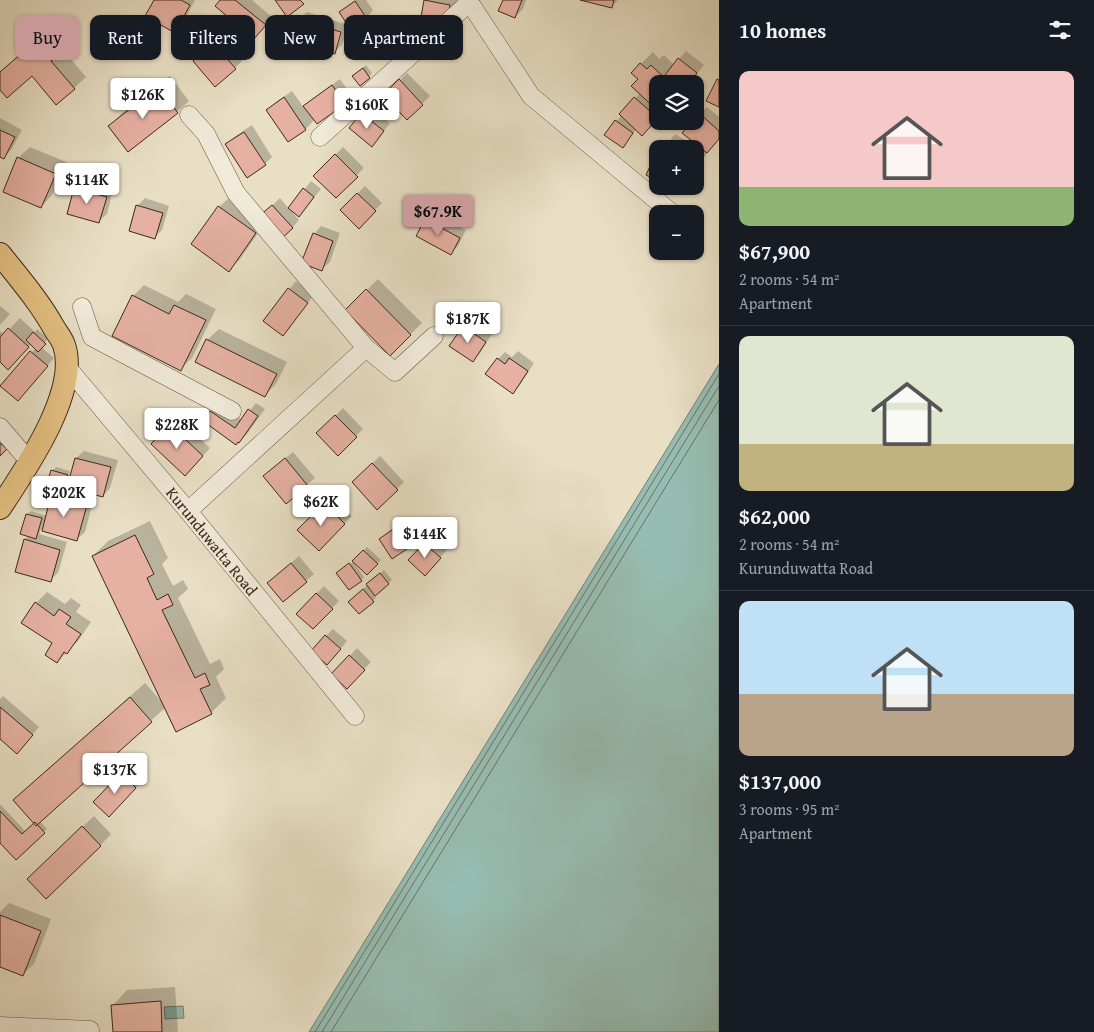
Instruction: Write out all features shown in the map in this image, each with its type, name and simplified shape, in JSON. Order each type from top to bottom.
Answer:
[{"type":"main road","points":[[0,254],[46,314],[64,345],[67,367],[60,400],[32,459],[0,508]]},
{"type":"street","points":[[320,138],[469,1],[531,96],[662,205]]},
{"type":"street","points":[[189,115],[206,134],[236,193],[366,348],[395,372],[434,336]]},
{"type":"street","points":[[82,307],[92,337]]},
{"type":"street","points":[[64,345],[92,337],[232,410]]},
{"type":"street","points":[[188,511],[366,348]]},
{"type":"street","name":"Kurunduwatta Road","points":[[67,367],[188,511],[355,716]]},
{"type":"street","points":[[0,427],[23,454],[32,459]]},
{"type":"street","points":[[0,1026],[90,1030]]},
{"type":"water","points":[[719,364],[719,1032],[309,1032]]},
{"type":"water","points":[[183,1006],[184,1018],[165,1019],[164,1007]]},
{"type":"building","points":[[154,0],[181,0],[190,5],[185,15],[171,15],[171,31],[161,25],[161,15],[146,15]]},
{"type":"building","points":[[220,0],[235,0],[254,15],[226,15],[215,6]]},
{"type":"building","points":[[275,0],[300,0],[304,4],[290,15],[286,15]]},
{"type":"building","points":[[424,0],[450,5],[448,15],[421,15]]},
{"type":"building","points":[[503,0],[522,0],[515,18],[498,11]]},
{"type":"building","points":[[580,0],[614,0],[612,8]]},
{"type":"building","points":[[355,1],[364,15],[344,15],[344,20],[339,12]]},
{"type":"building","points":[[255,16],[265,26],[255,38]]},
{"type":"building","points":[[334,30],[341,32],[334,54]]},
{"type":"building","points":[[678,58],[697,73],[696,75],[665,75]]},
{"type":"building","points":[[15,59],[52,60],[51,61],[75,89],[56,105],[32,76],[7,98],[0,90],[0,72]]},
{"type":"building","points":[[228,60],[236,69],[215,87],[193,61]]},
{"type":"building","points":[[640,63],[647,69],[651,65],[662,75],[649,75],[649,103],[631,86],[638,79],[631,73]]},
{"type":"building","points":[[363,68],[370,78],[360,86],[352,76]]},
{"type":"building","points":[[399,79],[423,105],[407,120],[383,95]]},
{"type":"building","points":[[717,79],[719,80],[719,107],[706,101]]},
{"type":"building","points":[[332,85],[345,104],[317,124],[303,106]]},
{"type":"building","points":[[158,87],[178,113],[128,152],[108,126]]},
{"type":"building","points":[[284,97],[306,130],[288,142],[266,110]]},
{"type":"building","points":[[634,97],[649,110],[649,128],[642,136],[619,114]]},
{"type":"building","points":[[361,113],[384,131],[372,147],[349,128]]},
{"type":"building","points":[[704,118],[719,131],[719,139],[707,153],[704,151],[704,140],[691,140],[682,133],[684,130],[704,130]]},
{"type":"building","points":[[615,120],[633,133],[623,148],[604,135]]},
{"type":"building","points":[[0,130],[15,137],[4,159],[0,157]]},
{"type":"building","points":[[244,132],[266,165],[247,178],[225,144]]},
{"type":"building","points":[[335,154],[358,177],[336,198],[313,176]]},
{"type":"building","points":[[17,157],[56,174],[41,208],[3,192]]},
{"type":"building","points":[[74,188],[107,197],[99,223],[67,214]]},
{"type":"building","points":[[303,188],[314,197],[299,217],[288,208]]},
{"type":"building","points":[[357,193],[376,211],[359,229],[340,210]]},
{"type":"building","points":[[136,205],[163,213],[155,239],[129,231]]},
{"type":"building","points":[[272,205],[293,228],[279,241],[258,217]]},
{"type":"building","points":[[218,206],[256,233],[229,272],[191,244]]},
{"type":"building","points":[[425,219],[460,238],[451,255],[416,236]]},
{"type":"building","points":[[313,233],[333,241],[322,271],[301,263]]},
{"type":"building","points":[[288,288],[308,303],[283,336],[263,321]]},
{"type":"building","points":[[366,289],[411,335],[390,356],[345,310]]},
{"type":"building","points":[[132,295],[169,314],[174,305],[206,320],[181,371],[112,336]]},
{"type":"building","points":[[463,326],[486,342],[473,362],[449,346]]},
{"type":"building","points":[[8,328],[29,347],[8,370],[0,362],[0,337]]},
{"type":"building","points":[[33,332],[46,344],[38,352],[26,340]]},
{"type":"building","points":[[206,339],[277,374],[265,397],[195,362]]},
{"type":"building","points":[[30,351],[48,366],[18,401],[0,386]]},
{"type":"building","points":[[497,358],[505,364],[509,358],[528,371],[513,394],[485,374]]},
{"type":"building","points":[[248,409],[258,416],[236,445],[203,421],[210,411],[235,428]]},
{"type":"building","points":[[335,415],[357,437],[338,456],[316,433]]},
{"type":"building","points":[[169,424],[203,456],[185,476],[151,444]]},
{"type":"building","points":[[0,443],[7,449],[0,456]]},
{"type":"building","points":[[75,458],[111,467],[103,497],[67,487]]},
{"type":"building","points":[[285,458],[308,486],[286,504],[263,476]]},
{"type":"building","points":[[372,463],[398,490],[377,510],[352,482]]},
{"type":"building","points":[[51,470],[68,475],[62,495],[45,490]]},
{"type":"building","points":[[51,495],[87,505],[77,541],[42,531]]},
{"type":"building","points":[[324,503],[345,524],[319,551],[297,530]]},
{"type":"building","points":[[26,514],[42,518],[36,539],[20,534]]},
{"type":"building","points":[[402,523],[416,543],[392,559],[379,539]]},
{"type":"building","points":[[135,535],[154,574],[147,578],[157,600],[168,594],[173,605],[162,610],[195,678],[205,673],[210,685],[200,689],[212,714],[176,732],[92,556]]},
{"type":"building","points":[[24,539],[60,550],[51,582],[15,572]]},
{"type":"building","points":[[424,543],[441,558],[425,576],[408,560]]},
{"type":"building","points":[[363,550],[378,564],[367,575],[352,561]]},
{"type":"building","points":[[291,563],[307,582],[283,602],[267,583]]},
{"type":"building","points":[[349,563],[362,581],[349,590],[336,573]]},
{"type":"building","points":[[380,573],[389,584],[375,596],[366,584]]},
{"type":"building","points":[[363,589],[374,602],[359,614],[348,602]]},
{"type":"building","points":[[316,593],[333,609],[313,629],[296,614]]},
{"type":"building","points":[[35,602],[54,616],[59,609],[71,617],[66,624],[81,634],[67,654],[64,652],[57,663],[45,655],[52,643],[21,623]]},
{"type":"building","points":[[325,635],[341,649],[327,665],[311,651]]},
{"type":"building","points":[[349,655],[365,670],[347,689],[331,674]]},
{"type":"building","points":[[130,697],[152,722],[36,826],[13,800]]},
{"type":"building","points":[[0,707],[33,735],[17,754],[0,739]]},
{"type":"building","points":[[121,773],[136,788],[109,817],[93,802]]},
{"type":"building","points":[[0,811],[22,834],[35,822],[45,833],[16,860],[0,843]]},
{"type":"building","points":[[82,826],[101,846],[46,899],[27,879]]},
{"type":"building","points":[[0,915],[41,931],[23,976],[0,967]]},
{"type":"building","points":[[161,1001],[162,1032],[113,1032],[111,1005]]}]
